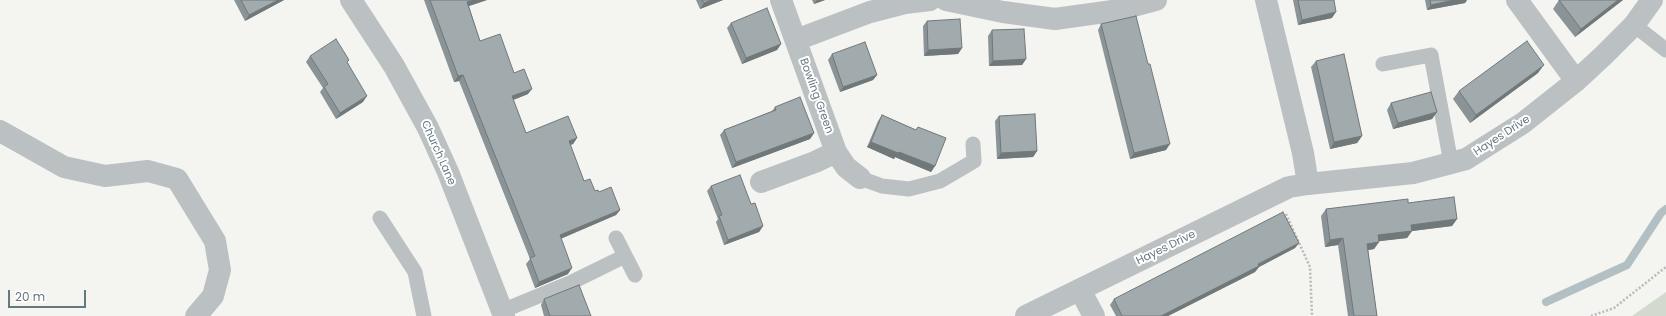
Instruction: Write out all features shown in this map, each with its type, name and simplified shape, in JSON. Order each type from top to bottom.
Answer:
[{"type":"street","name":"Church Lane","points":[[351,0],[394,66],[428,128],[448,172],[503,314]]},
{"type":"street","name":"Bowling Green","points":[[781,0],[836,152],[846,167],[860,178]]},
{"type":"street","points":[[796,40],[870,12],[905,3],[930,0]]},
{"type":"street","points":[[946,0],[1003,12],[1055,19],[1119,10],[1156,0]]},
{"type":"street","points":[[1266,0],[1303,153],[1308,184]]},
{"type":"street","points":[[1517,0],[1576,81]]},
{"type":"street","name":"Hayes Drive","points":[[1026,316],[1289,187],[1413,173],[1466,159],[1523,123],[1576,81],[1634,25],[1652,0]]},
{"type":"street","points":[[0,131],[64,167],[105,176],[148,171],[178,179],[215,241],[220,270],[212,296],[196,316]]},
{"type":"street","points":[[761,182],[815,162],[836,152]]},
{"type":"street","points":[[1080,290],[1094,316]]},
{"type":"lane","points":[[1634,25],[1666,50]]},
{"type":"lane","points":[[1382,64],[1431,55],[1451,163]]},
{"type":"lane","points":[[860,178],[882,186],[909,189],[940,181],[974,161],[973,144]]},
{"type":"lane","points":[[380,218],[415,272],[424,316]]},
{"type":"lane","points":[[616,238],[635,275]]},
{"type":"lane","points":[[503,314],[625,256]]},
{"type":"path","points":[[1276,194],[1310,267],[1312,316]]},
{"type":"path","points":[[1591,316],[1614,308],[1666,267]]},
{"type":"shaded area","points":[[1666,292],[1666,316],[1632,316]]},
{"type":"building","points":[[241,0],[278,0],[249,15]]},
{"type":"building","points":[[430,0],[474,0],[467,2],[480,41],[500,34],[514,73],[524,69],[532,89],[512,96],[526,133],[568,116],[577,138],[569,141],[584,181],[590,179],[595,191],[598,190],[599,192],[611,187],[620,210],[560,235],[572,268],[539,282],[530,258],[535,256],[463,75],[458,76]]},
{"type":"building","points":[[702,0],[712,0],[704,3]]},
{"type":"building","points":[[1298,0],[1334,0],[1336,12],[1302,20]]},
{"type":"building","points":[[1430,0],[1454,0],[1431,5]]},
{"type":"building","points":[[1559,0],[1618,0],[1581,29]]},
{"type":"building","points":[[767,8],[781,44],[746,58],[731,23]]},
{"type":"building","points":[[1136,16],[1148,64],[1150,64],[1170,144],[1134,153],[1101,24]]},
{"type":"building","points":[[960,19],[962,48],[928,50],[927,21]]},
{"type":"building","points":[[1024,29],[1026,59],[993,61],[992,30]]},
{"type":"building","points":[[336,39],[349,60],[347,62],[367,96],[340,113],[324,87],[328,84],[310,56]]},
{"type":"building","points":[[1527,41],[1544,65],[1476,115],[1459,91]]},
{"type":"building","points":[[865,42],[877,75],[843,87],[832,54]]},
{"type":"building","points":[[1344,54],[1362,136],[1334,142],[1316,61]]},
{"type":"building","points":[[1431,92],[1437,112],[1398,123],[1391,103]]},
{"type":"building","points":[[800,97],[814,133],[736,162],[724,130],[776,110],[775,107]]},
{"type":"building","points":[[1035,114],[1037,151],[1001,153],[999,116]]},
{"type":"building","points":[[882,115],[916,130],[918,127],[946,138],[935,166],[871,142]]},
{"type":"building","points":[[740,175],[751,204],[755,203],[763,226],[728,240],[719,216],[722,215],[711,186]]},
{"type":"building","points":[[1454,197],[1457,219],[1411,225],[1412,231],[1378,235],[1379,242],[1367,244],[1377,316],[1354,316],[1343,238],[1330,240],[1326,209],[1408,199],[1408,203]]},
{"type":"building","points":[[1283,212],[1299,243],[1258,264],[1259,266],[1161,316],[1122,316],[1114,299]]},
{"type":"building","points":[[579,285],[591,316],[550,316],[544,299]]},
{"type":"waterway","points":[[1546,302],[1627,265],[1661,213],[1666,209]]}]
